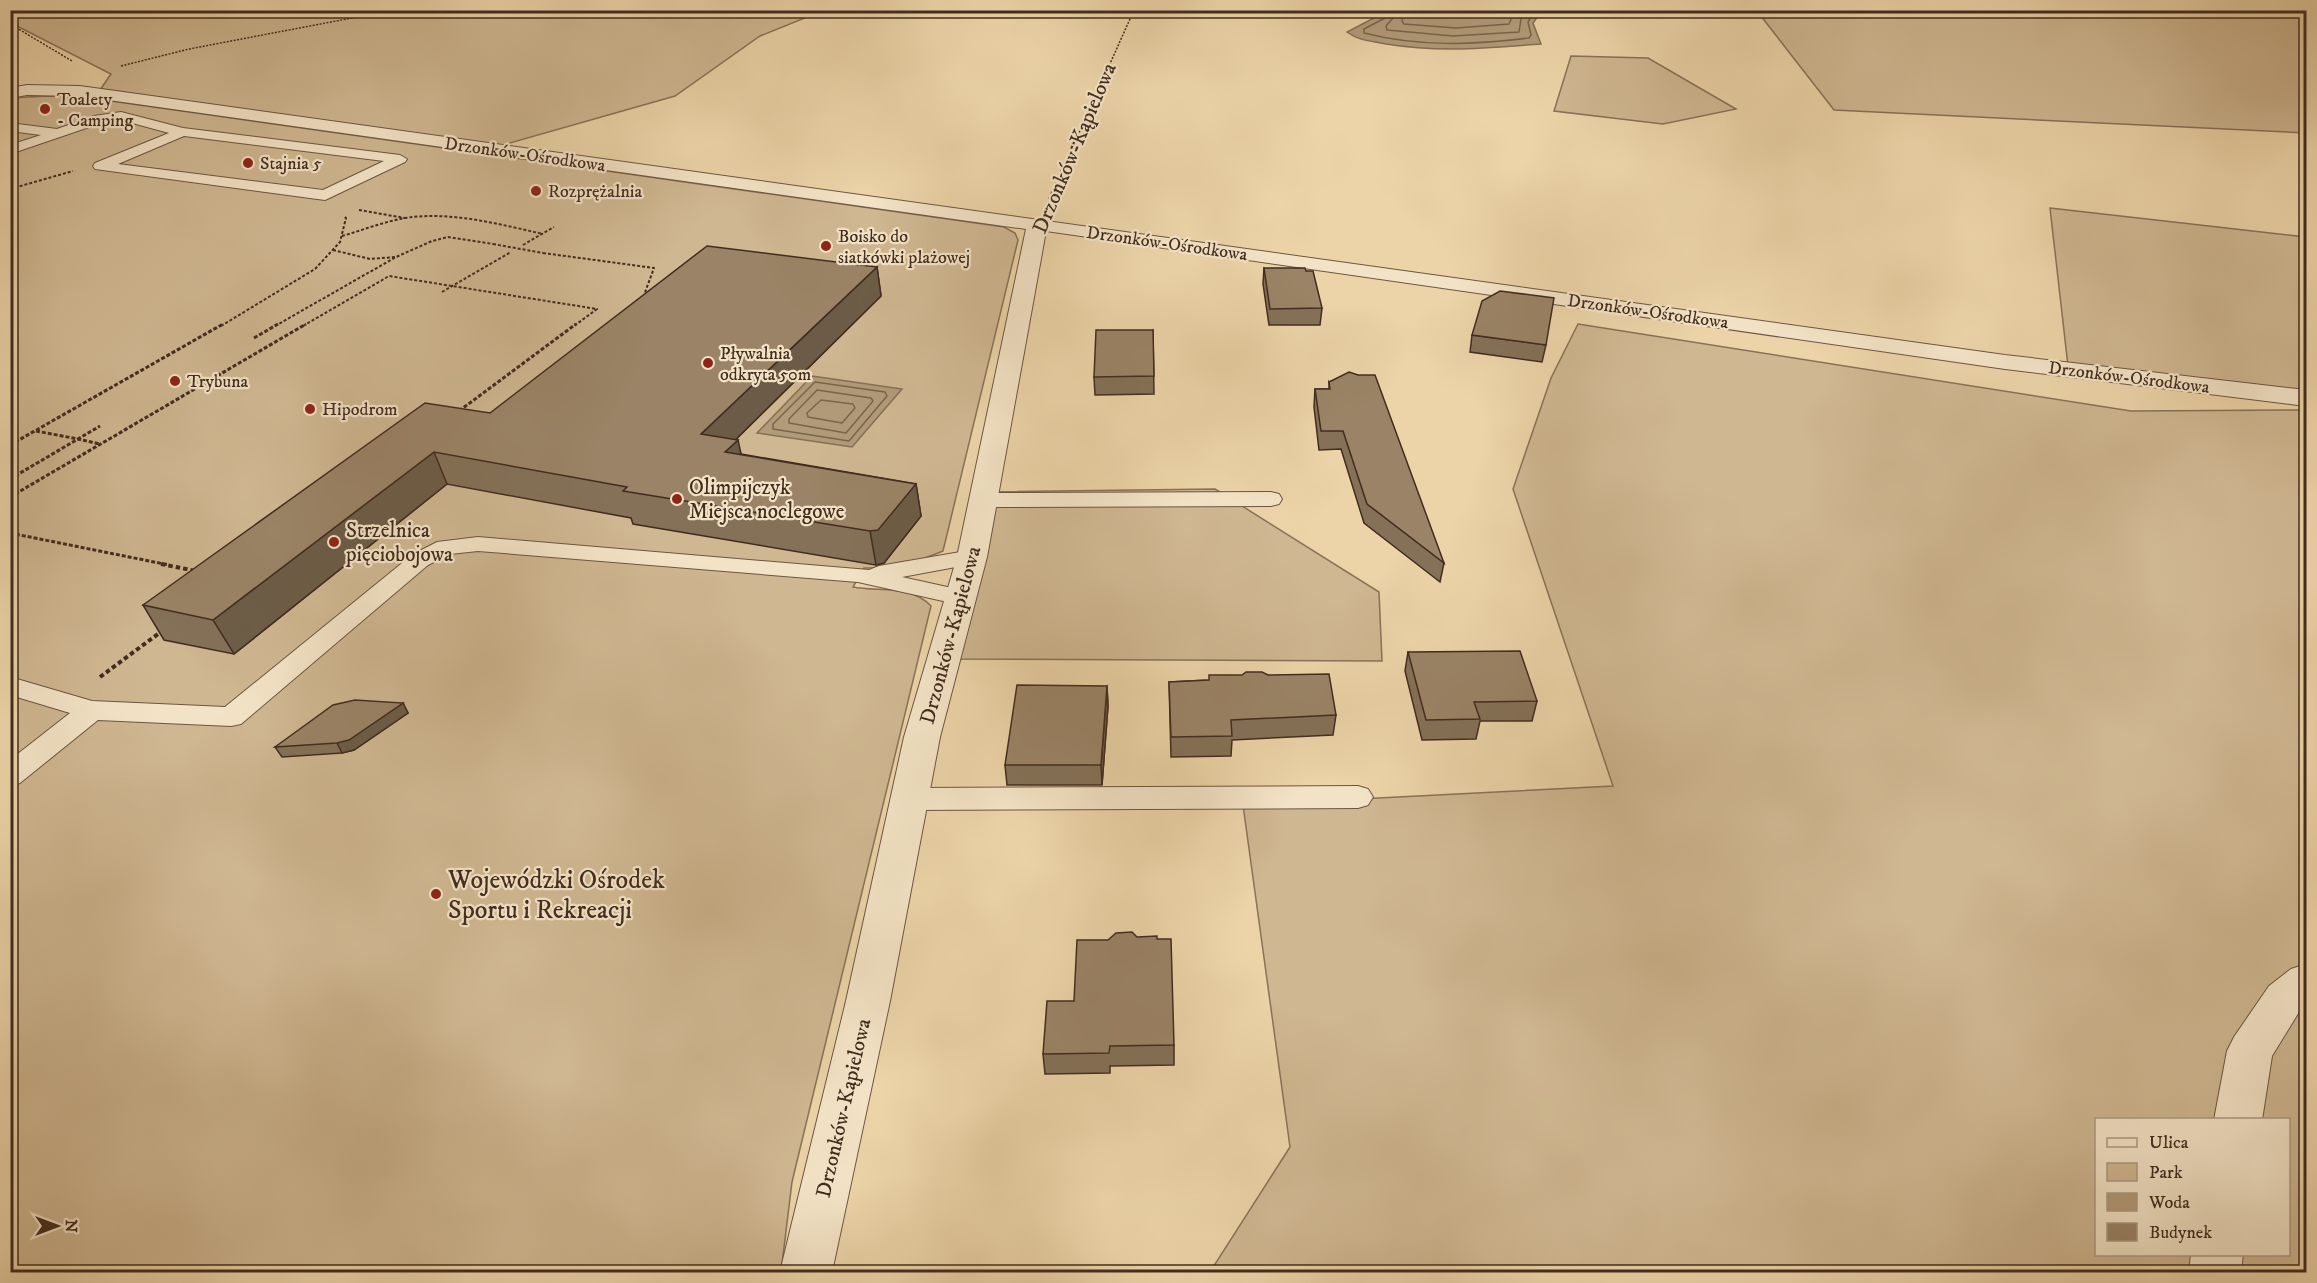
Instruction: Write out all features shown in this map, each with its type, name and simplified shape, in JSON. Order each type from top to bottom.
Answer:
[{"type":"street","name":"Drzonków-Ośrodkowa","points":[[19,91],[80,91],[2005,362],[2307,398]]},
{"type":"street","name":"Drzonków-Kąpielowa","points":[[806,1272],[868,1001],[922,737],[972,557],[1037,224]]},
{"type":"street","points":[[2238,1118],[2250,1051],[2284,999],[2307,982]]},
{"type":"street","points":[[2215,1272],[2217,1256]]},
{"type":"lane","points":[[10,150],[99,118],[121,116],[183,132],[400,159],[325,195],[100,166]]},
{"type":"lane","points":[[10,127],[60,133]]},
{"type":"lane","points":[[100,166],[183,132]]},
{"type":"lane","points":[[983,501],[1271,499]]},
{"type":"lane","points":[[10,686],[79,706],[231,717],[420,560],[445,546],[478,544],[858,575],[961,597]]},
{"type":"lane","points":[[858,575],[915,568],[972,557]]},
{"type":"lane","points":[[10,776],[79,706]]},
{"type":"lane","points":[[909,799],[1358,797]]},
{"type":"path","points":[[119,66],[189,49],[394,10]]},
{"type":"path","name":"Drzonków-Kąpielowa","points":[[1037,224],[1134,10]]},
{"type":"path","points":[[10,24],[76,64]]},
{"type":"path","points":[[10,189],[79,169],[100,166]]},
{"type":"path","points":[[10,446],[247,311],[315,269],[340,242],[346,218],[325,195]]},
{"type":"path","points":[[336,207],[406,218],[455,219],[543,234]]},
{"type":"path","points":[[342,236],[406,218]]},
{"type":"path","points":[[523,245],[554,227]]},
{"type":"path","points":[[254,338],[396,257],[440,238],[448,237],[654,268],[640,307]]},
{"type":"path","points":[[333,250],[351,256],[396,257]]},
{"type":"path","points":[[442,292],[511,252]]},
{"type":"path","points":[[10,497],[389,276],[597,309],[454,414]]},
{"type":"path","points":[[10,479],[100,426]]},
{"type":"path","points":[[36,431],[101,444]]},
{"type":"path","points":[[10,534],[197,572]]},
{"type":"path","points":[[79,706],[168,627]]},
{"type":"green space","points":[[10,11],[822,11],[760,36],[675,96],[496,147],[100,90],[111,74],[11,23]]},
{"type":"green space","points":[[1757,11],[2306,11],[2306,133],[1834,110]]},
{"type":"green space","points":[[1571,56],[1648,58],[1736,109],[1663,124],[1554,111]]},
{"type":"green space","name":"Wojewódzki Ośrodek Sportu i Rekreacji","points":[[83,97],[1004,227],[1015,233],[1018,240],[943,551],[904,564],[864,568],[853,587],[905,592],[923,599],[931,606],[792,1182],[781,1272],[11,1272],[11,98]]},
{"type":"green space","points":[[2050,208],[2306,237],[2306,395],[2068,366]]},
{"type":"green space","points":[[1578,324],[2131,411],[2306,410],[2306,1272],[1210,1272],[1290,1147],[1243,805],[1613,786],[1513,489],[1551,378]]},
{"type":"green space","points":[[1215,489],[1379,592],[1382,661],[944,659],[984,492]]},
{"type":"water","points":[[1387,11],[1542,11],[1533,23],[1541,44],[1464,49],[1406,47],[1370,41],[1347,32]]},
{"type":"water","points":[[812,376],[902,389],[852,447],[757,433]]},
{"type":"building","points":[[707,246],[877,267],[701,434],[738,440],[725,452],[916,484],[878,530],[870,531],[623,491],[627,487],[434,452],[213,620],[143,605],[425,403],[490,413]]},
{"type":"building","points":[[1264,268],[1305,268],[1306,271],[1313,271],[1322,308],[1270,309]]},
{"type":"building","points":[[1500,291],[1554,298],[1546,345],[1472,335],[1482,301]]},
{"type":"building","points":[[1096,330],[1153,330],[1154,376],[1094,377]]},
{"type":"building","points":[[1349,372],[1358,375],[1375,375],[1444,563],[1367,504],[1343,431],[1321,431],[1315,389],[1330,389],[1329,382]]},
{"type":"building","points":[[1520,651],[1537,701],[1474,702],[1480,719],[1426,720],[1408,652]]},
{"type":"building","points":[[1246,672],[1262,672],[1268,675],[1329,674],[1336,715],[1231,720],[1232,736],[1171,737],[1169,682],[1209,680],[1209,675],[1242,675]]},
{"type":"building","points":[[1017,685],[1107,686],[1101,765],[1005,765]]},
{"type":"building","points":[[355,700],[403,703],[349,740],[337,743],[275,747],[333,705]]},
{"type":"building","points":[[1132,932],[1137,937],[1157,936],[1157,939],[1171,939],[1174,1045],[1110,1046],[1109,1053],[1043,1054],[1047,1001],[1074,1001],[1077,940],[1108,940],[1116,933]]},
{"type":"place","name":"Toalety - Camping","points":[[45,109]]},
{"type":"place","name":"Stajnia 5","points":[[248,163]]},
{"type":"place","name":"Rozprężalnia","points":[[536,191]]},
{"type":"place","name":"Boisko do siatkówki plażowej","points":[[826,246]]},
{"type":"place","name":"Pływalnia odkryta 50m","points":[[708,363]]},
{"type":"place","name":"Trybuna","points":[[175,381]]},
{"type":"place","name":"Hipodrom","points":[[310,409]]},
{"type":"place","name":"Olimpijczyk Miejsca noclegowe","points":[[677,499]]},
{"type":"place","name":"Strzelnica pięciobojowa","points":[[334,542]]},
{"type":"place","name":"Wojewódzki Ośrodek Sportu i Rekreacji","points":[[436,894]]}]
